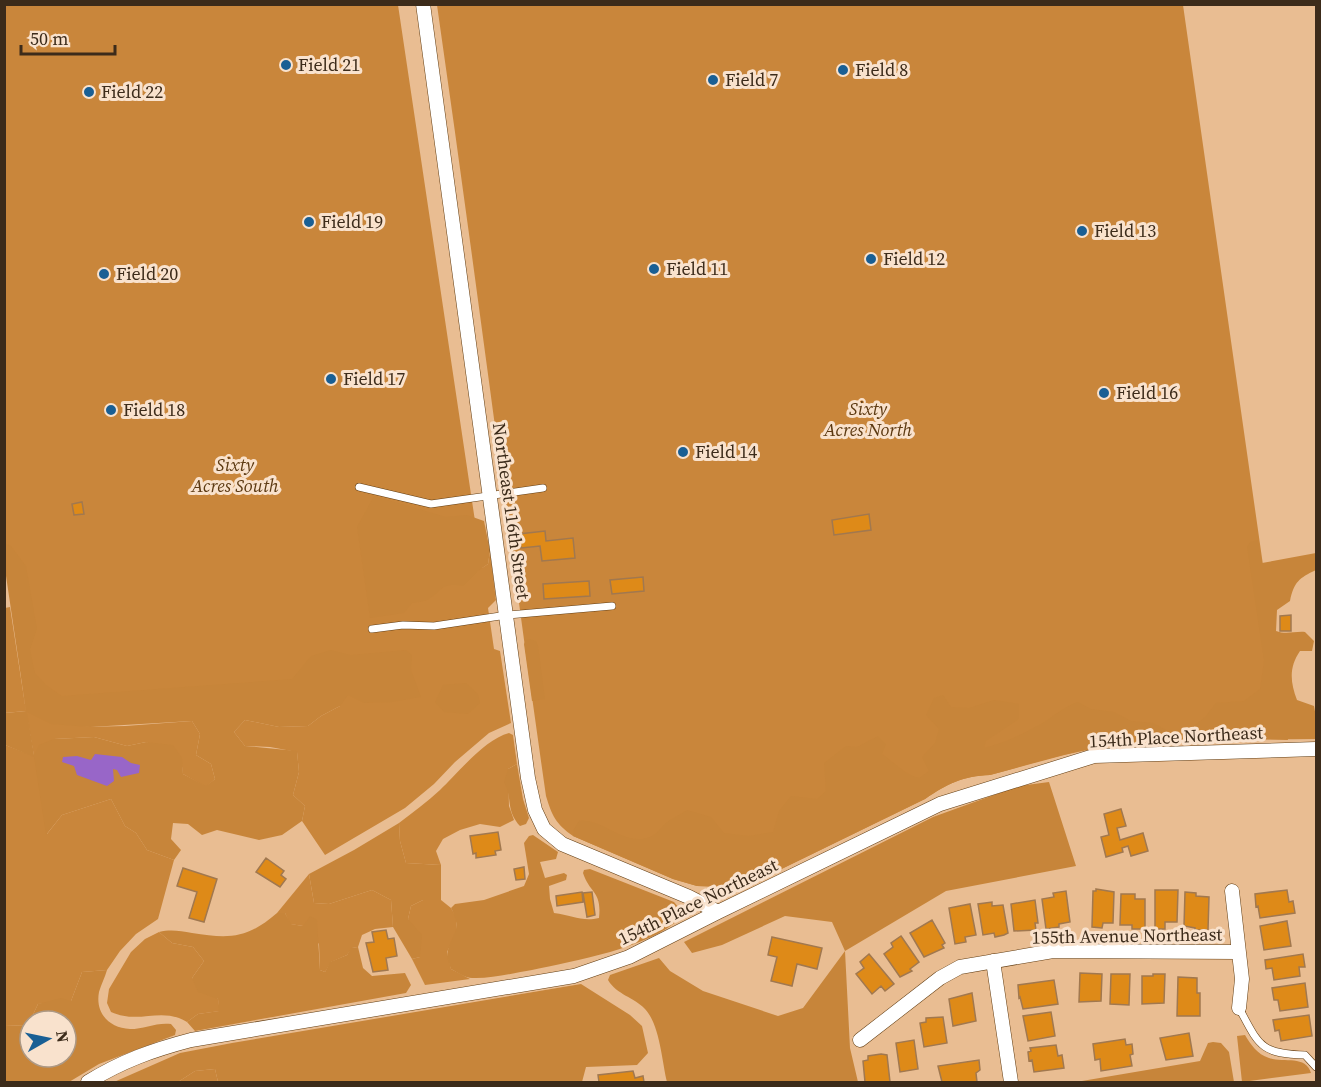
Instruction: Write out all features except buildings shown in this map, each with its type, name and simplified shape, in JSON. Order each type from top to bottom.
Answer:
[{"type":"street","name":"Northeast 116th Street","points":[[423,4],[528,778],[535,810],[544,829],[562,844],[718,912]]},
{"type":"street","name":"154th Place Northeast","points":[[88,1083],[109,1070],[150,1051],[191,1040],[574,976],[629,957],[940,804],[1094,756],[1317,749]]},
{"type":"street","points":[[1232,891],[1242,979],[1239,1008]]},
{"type":"street","name":"155th Avenue Northeast","points":[[860,1040],[940,978],[960,967],[1053,951],[1239,952]]},
{"type":"street","points":[[993,961],[1011,1083]]},
{"type":"lane","points":[[359,487],[431,504],[543,488]]},
{"type":"lane","points":[[372,629],[403,625],[434,626],[507,615],[612,606]]},
{"type":"lane","points":[[1239,1008],[1258,1042],[1270,1051],[1305,1055],[1317,1066]]},
{"type":"green space","name":"Sixty Acres South","points":[[4,5],[398,5],[482,568],[488,564],[490,551],[496,600],[488,608],[494,649],[500,651],[511,723],[489,733],[405,808],[325,855],[302,821],[305,806],[293,795],[299,772],[297,752],[270,747],[245,746],[234,732],[245,720],[279,727],[308,726],[340,706],[84,727],[192,721],[200,734],[196,755],[211,764],[215,779],[206,787],[183,774],[181,758],[146,742],[127,746],[94,737],[54,739],[47,834],[62,815],[111,799],[125,826],[136,833],[147,850],[174,860],[158,919],[136,934],[107,970],[82,972],[71,1001],[38,1004],[36,1009],[18,1009],[18,1025],[5,1026],[5,745],[34,756],[4,544]]},
{"type":"green space","name":"Sixty Acres North","points":[[437,5],[1183,5],[1288,740],[1193,739],[1145,742],[1084,751],[990,775],[963,779],[753,883],[725,887],[697,886],[673,879],[573,836],[562,828],[550,809],[546,796]]},
{"type":"green space","points":[[10,607],[26,711],[4,713],[5,608]]},
{"type":"green space","points":[[509,733],[513,735],[517,764],[508,769],[509,806],[514,820],[500,827],[480,824],[460,830],[443,839],[436,851],[441,865],[406,863],[400,841],[399,823],[435,794],[481,749],[500,736]]},
{"type":"green space","points":[[309,874],[314,903],[329,904],[372,890],[391,900],[393,927],[375,929],[362,935],[358,947],[352,948],[347,955],[331,962],[325,972],[320,970],[319,944],[303,926],[290,924],[285,913],[277,913]]},
{"type":"green space","points":[[423,900],[441,900],[451,908],[456,917],[457,932],[447,952],[451,969],[470,979],[425,985],[412,959],[420,957],[408,919],[411,906]]},
{"type":"green space","points":[[159,932],[172,943],[193,947],[204,961],[192,978],[218,999],[220,1011],[198,1014],[187,1022],[168,1016],[131,1017],[111,1012],[107,1003],[109,989],[131,952],[145,939]]},
{"type":"green space","points":[[1245,1035],[1261,1054],[1269,1058],[1299,1062],[1308,1067],[1311,1073],[1242,1082],[1237,1036]]},
{"type":"green space","points":[[215,1069],[218,1082],[178,1082],[195,1071]]},
{"type":"shaded area","points":[[374,496],[446,517],[467,515],[484,521],[490,551],[488,564],[463,586],[450,585],[442,588],[427,600],[412,603],[404,613],[370,618],[357,527]]},
{"type":"shaded area","points":[[1258,540],[1262,563],[1316,553],[1316,570],[1298,581],[1290,601],[1277,610],[1276,631],[1305,632],[1314,641],[1312,651],[1300,651],[1296,657],[1292,675],[1297,700],[1314,706],[1316,739],[1182,741],[1101,747],[990,775],[963,779],[753,883],[725,887],[697,886],[673,879],[573,836],[579,821],[588,821],[622,836],[640,839],[650,837],[667,822],[687,810],[711,817],[724,833],[749,836],[773,832],[779,811],[791,796],[817,799],[826,791],[824,763],[846,746],[857,747],[878,736],[886,744],[882,754],[904,771],[919,778],[929,771],[922,757],[935,743],[939,729],[926,715],[934,698],[943,695],[951,707],[969,708],[994,700],[1019,704],[1019,719],[986,741],[984,748],[1027,731],[1078,702],[1091,709],[1114,712],[1131,721],[1153,723],[1170,732],[1190,729],[1205,717],[1216,703],[1244,701],[1260,689],[1264,661],[1247,547],[1250,542]]},
{"type":"shaded area","points":[[4,543],[11,546],[26,566],[37,629],[30,650],[35,673],[46,685],[62,696],[292,679],[311,656],[331,650],[351,655],[406,650],[412,655],[411,670],[421,697],[392,702],[364,703],[348,695],[340,706],[308,726],[279,727],[245,720],[234,732],[245,746],[297,751],[299,772],[293,795],[305,806],[302,821],[282,835],[259,840],[217,830],[202,835],[188,824],[173,823],[171,839],[181,850],[174,860],[147,850],[136,833],[125,826],[111,799],[62,815],[46,835],[34,757],[5,745],[5,713],[26,711],[5,569]],"holes":[[[27,712],[51,724],[90,727],[192,721],[200,734],[196,755],[211,764],[215,779],[206,786],[183,774],[182,758],[173,745],[146,742],[127,746],[94,737],[54,739],[39,745],[34,755]]]},
{"type":"shaded area","points":[[530,639],[536,641],[538,646],[545,699],[532,701],[524,644]]},
{"type":"shaded area","points":[[466,683],[478,694],[480,703],[468,714],[444,712],[435,702],[443,685]]},
{"type":"shaded area","points":[[95,754],[122,757],[131,763],[140,765],[139,773],[121,777],[117,770],[113,769],[114,781],[107,786],[77,775],[74,766],[62,762],[63,757],[77,756],[91,760]]},
{"type":"shaded area","points":[[517,764],[529,818],[526,824],[520,826],[512,814],[504,782],[508,769]]},
{"type":"shaded area","points":[[1049,782],[1076,866],[946,891],[845,951],[832,922],[785,916],[722,945],[692,953],[684,942],[933,817],[1019,786]]},
{"type":"shaded area","points":[[399,823],[400,841],[406,863],[441,865],[441,900],[423,900],[411,906],[408,919],[422,935],[420,957],[412,959],[393,927],[391,900],[372,890],[329,904],[314,903],[309,874]]},
{"type":"shaded area","points":[[533,835],[558,852],[556,859],[540,862],[545,878],[564,873],[567,875],[566,880],[549,886],[554,913],[582,919],[599,918],[597,897],[583,873],[584,870],[590,869],[674,902],[679,908],[680,918],[650,938],[610,952],[568,962],[479,978],[467,977],[451,969],[447,952],[456,930],[456,921],[451,908],[455,904],[484,900],[524,886],[529,874],[524,843],[529,836]]},
{"type":"shaded area","points":[[277,913],[285,913],[291,924],[303,926],[310,916],[317,920],[320,970],[325,972],[330,962],[347,955],[351,948],[358,947],[363,968],[372,976],[405,973],[411,985],[406,993],[195,1031],[187,1022],[198,1014],[219,1011],[218,999],[198,992],[192,978],[204,961],[193,947],[172,943],[159,932],[172,930],[217,936],[237,935],[256,928]]},
{"type":"shaded area","points":[[845,951],[850,1048],[858,1082],[667,1082],[657,1034],[650,1016],[641,1005],[616,989],[608,980],[610,975],[659,958],[670,971],[703,991],[778,1016],[803,1008]]},
{"type":"shaded area","points":[[107,970],[98,1000],[105,1018],[116,1026],[130,1029],[171,1024],[176,1030],[175,1035],[99,1064],[69,1082],[5,1082],[5,1026],[18,1025],[18,1069],[78,1069],[78,1009],[36,1009],[38,1004],[61,998],[71,1001],[82,972]]},
{"type":"shaded area","points":[[581,984],[630,1015],[642,1026],[648,1053],[637,1065],[586,1067],[582,1082],[218,1082],[215,1069],[195,1071],[178,1082],[114,1082],[180,1053]]},
{"type":"shaded area","points":[[1208,1043],[1221,1043],[1229,1052],[1234,1082],[1076,1082],[1200,1061]]},
{"type":"place","name":"Field 21","points":[[286,65]]},
{"type":"place","name":"Field 8","points":[[843,70]]},
{"type":"place","name":"Field 7","points":[[713,80]]},
{"type":"place","name":"Field 22","points":[[89,92]]},
{"type":"place","name":"Field 19","points":[[309,222]]},
{"type":"place","name":"Field 13","points":[[1082,231]]},
{"type":"place","name":"Field 12","points":[[871,259]]},
{"type":"place","name":"Field 11","points":[[654,269]]},
{"type":"place","name":"Field 20","points":[[104,274]]},
{"type":"place","name":"Field 17","points":[[331,379]]},
{"type":"place","name":"Field 16","points":[[1104,393]]},
{"type":"place","name":"Field 18","points":[[111,410]]},
{"type":"place","name":"Field 14","points":[[683,452]]}]
